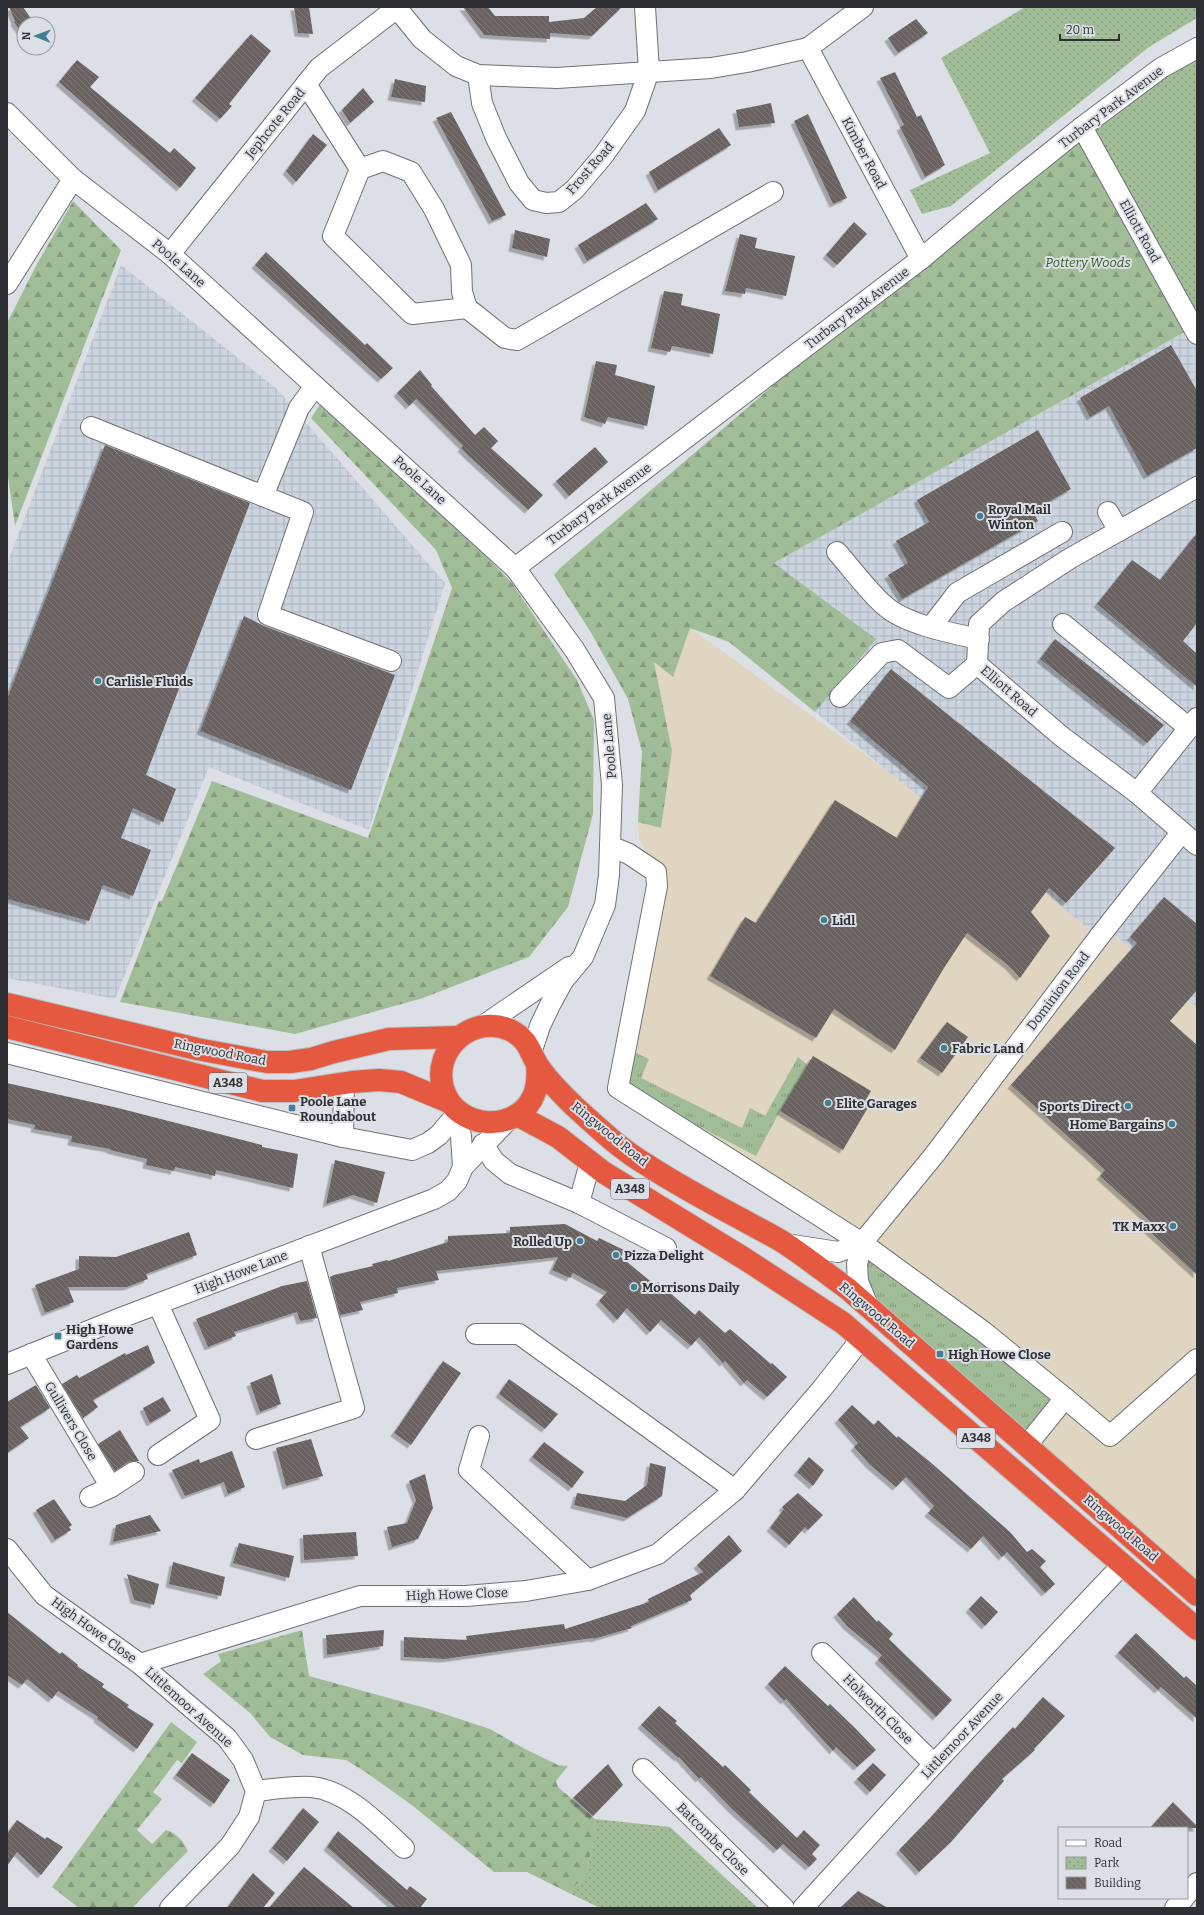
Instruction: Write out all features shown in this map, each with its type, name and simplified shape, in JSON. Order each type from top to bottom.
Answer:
[{"type":"highway","name":"Ringwood Road","points":[[7,1004],[197,1049],[267,1062],[290,1062],[311,1059],[389,1039],[458,1038]]},
{"type":"highway","points":[[496,1026],[510,1030],[523,1039],[534,1057],[538,1078],[535,1092],[528,1105],[513,1117],[495,1123],[481,1122],[468,1118],[454,1109],[443,1089],[441,1075],[449,1048],[458,1038],[465,1032],[481,1027],[496,1026]]},
{"type":"highway","name":"Ringwood Road","points":[[7,1027],[262,1091],[294,1091],[344,1083],[379,1080],[401,1082],[454,1109]]},
{"type":"highway","name":"Ringwood Road","points":[[534,1057],[555,1088],[609,1137],[645,1164],[785,1244],[848,1289],[1197,1595]]},
{"type":"highway","name":"Ringwood Road","points":[[513,1117],[558,1138],[590,1163],[745,1259],[843,1323],[1197,1629]]},
{"type":"street","points":[[645,7],[649,71]]},
{"type":"street","points":[[396,8],[422,38],[456,66],[478,75],[557,78],[711,68],[747,62],[808,48],[863,7]]},
{"type":"street","name":"Jephcote Road","points":[[170,254],[319,68],[396,8]]},
{"type":"street","name":"Kimber Road","points":[[808,48],[921,259]]},
{"type":"street","name":"Turbary Park Avenue","points":[[516,568],[921,259],[1082,127],[1161,68],[1197,48]]},
{"type":"street","name":"Frost Road","points":[[478,75],[482,103],[496,138],[513,172],[519,183],[534,200],[546,203],[559,202],[575,189],[603,156],[635,111],[649,71]]},
{"type":"street","points":[[306,84],[360,169]]},
{"type":"street","name":"Poole Lane","points":[[7,113],[73,179],[170,254],[516,568],[574,649],[604,698],[612,785],[610,846],[605,904],[583,957],[563,982],[540,1026],[534,1057]]},
{"type":"street","name":"Elliott Road","points":[[1082,127],[1197,334]]},
{"type":"street","points":[[467,308],[412,314],[333,236],[360,169],[383,161],[411,172],[434,209],[461,265],[462,292],[467,308],[505,338],[517,340],[773,192]]},
{"type":"street","points":[[7,284],[73,179]]},
{"type":"street","points":[[263,496],[299,408],[315,386]]},
{"type":"street","points":[[91,427],[303,512],[268,615],[391,661]]},
{"type":"street","name":"Elliott Road","points":[[1197,487],[1069,559],[1003,602],[980,624],[977,664],[1061,736],[1137,793],[1181,833],[1197,845]]},
{"type":"street","points":[[1108,512],[1119,531]]},
{"type":"street","points":[[931,627],[957,593],[1062,532]]},
{"type":"street","points":[[837,552],[884,605],[900,616],[931,627],[978,639]]},
{"type":"street","points":[[1063,624],[1193,723],[1137,793]]},
{"type":"street","points":[[840,697],[882,653],[898,650],[949,688],[977,664]]},
{"type":"street","name":"Dominion Road","points":[[862,1243],[934,1154],[1094,943],[1181,833]]},
{"type":"street","points":[[610,846],[629,854],[656,872],[657,886],[618,1088],[862,1243],[984,1332],[1110,1436],[1197,1359]]},
{"type":"street","points":[[481,1027],[583,957]]},
{"type":"street","points":[[7,1053],[343,1137],[412,1150],[428,1143],[438,1135],[454,1109]]},
{"type":"street","points":[[343,1137],[344,1083]]},
{"type":"street","points":[[454,1109],[461,1136],[463,1167]]},
{"type":"street","name":"High Howe Lane","points":[[7,1364],[158,1304],[434,1199],[448,1191],[457,1181],[463,1167],[483,1144],[513,1117]]},
{"type":"street","points":[[483,1144],[494,1161],[510,1174],[579,1203],[666,1248]]},
{"type":"street","points":[[579,1203],[590,1163]]},
{"type":"street","points":[[785,1244],[838,1252],[862,1243]]},
{"type":"street","points":[[862,1243],[857,1264],[858,1282],[869,1308]]},
{"type":"street","points":[[256,1439],[354,1408],[309,1246]]},
{"type":"street","points":[[158,1304],[210,1420],[158,1455]]},
{"type":"street","points":[[476,1334],[519,1334],[736,1490]]},
{"type":"street","name":"High Howe Close","points":[[7,1549],[44,1595],[140,1664],[360,1596],[466,1596],[526,1591],[588,1580],[658,1554],[736,1490],[821,1390],[861,1339]]},
{"type":"street","name":"Gullivers Close","points":[[32,1354],[111,1487]]},
{"type":"street","points":[[1027,1445],[1065,1398]]},
{"type":"street","points":[[478,1436],[469,1470],[588,1580]]},
{"type":"street","points":[[90,1497],[111,1487],[134,1472]]},
{"type":"street","name":"Littlemoor Avenue","points":[[803,1908],[934,1764],[1123,1564]]},
{"type":"street","name":"Holworth Close","points":[[822,1653],[934,1764]]},
{"type":"street","name":"Littlemoor Avenue","points":[[140,1664],[227,1738],[243,1760],[256,1791]]},
{"type":"street","name":"Batcombe Close","points":[[643,1769],[784,1908]]},
{"type":"street","points":[[170,1908],[230,1846],[249,1817],[256,1791],[289,1787],[313,1787],[332,1793],[362,1809],[404,1848]]},
{"type":"street","points":[[1188,1893],[1197,1883]]},
{"type":"street","points":[[1175,1908],[1183,1899]]},
{"type":"shaded area","points":[[121,265],[277,389],[445,583],[369,830],[209,767],[115,999],[7,978],[7,564]]},
{"type":"shaded area","points":[[1197,325],[1197,1008],[1106,928],[1099,937],[965,829],[920,797],[815,712],[774,563]]},
{"type":"shaded area","points":[[690,628],[1106,928],[1197,1008],[1197,1595],[1027,1445],[984,1332],[618,1088],[656,872],[639,838],[638,822],[660,828],[654,661]]},
{"type":"green space","points":[[1025,7],[1197,7],[1197,18],[1149,47],[951,206],[922,214],[910,190],[990,153],[941,58]]},
{"type":"green space","points":[[1197,48],[1197,325],[1082,127]]},
{"type":"green space","name":"Pottery Woods","points":[[1082,127],[1197,325],[774,563],[876,639],[815,712],[729,642],[690,628],[673,677],[654,662],[672,751],[661,828],[638,822],[642,752],[628,699],[590,631],[554,575],[560,568],[921,259]]},
{"type":"green space","points":[[73,201],[121,250],[15,526],[7,470],[7,323],[37,264]]},
{"type":"green space","points":[[321,403],[475,545],[512,583],[577,680],[594,720],[593,814],[568,907],[529,957],[423,998],[295,1034],[120,1002],[159,901],[162,901],[212,781],[368,838],[452,588],[436,550],[311,418]]},
{"type":"green space","points":[[634,1052],[649,1059],[641,1078],[742,1128],[750,1108],[765,1116],[798,1057],[808,1065],[780,1111],[756,1156],[633,1092],[628,1084]]},
{"type":"green space","points":[[862,1243],[1065,1398],[1027,1445],[869,1308]]},
{"type":"green space","points":[[302,1630],[309,1676],[429,1709],[490,1729],[525,1749],[558,1765],[568,1766],[556,1781],[558,1787],[595,1819],[594,1841],[586,1874],[569,1893],[527,1872],[494,1872],[413,1806],[346,1760],[303,1755],[270,1737],[251,1714],[203,1674],[221,1661],[218,1654]]},
{"type":"green space","points":[[171,1722],[197,1742],[182,1763],[177,1760],[153,1792],[162,1799],[137,1830],[152,1844],[166,1830],[174,1833],[188,1851],[132,1908],[79,1908],[52,1887]]},
{"type":"green space","points":[[595,1819],[670,1827],[758,1908],[600,1908],[569,1893],[586,1874],[594,1841]]},
{"type":"building","points":[[9,7],[23,7],[29,16],[16,16],[16,25],[14,22],[15,21]]},
{"type":"building","points":[[294,7],[309,7],[313,34],[298,33]]},
{"type":"building","points":[[463,7],[488,7],[495,16],[549,16],[549,22],[584,18],[597,7],[622,7],[592,36],[550,33],[550,39],[484,35]]},
{"type":"building","points":[[916,19],[928,33],[898,53],[888,38]]},
{"type":"building","points":[[251,34],[271,51],[229,104],[232,106],[220,119],[195,98]]},
{"type":"building","points":[[77,60],[99,77],[90,87],[170,153],[174,148],[196,168],[180,188],[59,82]]},
{"type":"building","points":[[895,72],[917,117],[921,115],[945,165],[925,177],[900,127],[904,125],[880,78]]},
{"type":"building","points":[[395,79],[426,86],[425,102],[391,97]]},
{"type":"building","points":[[363,88],[374,102],[350,123],[342,110]]},
{"type":"building","points":[[771,103],[775,123],[739,127],[736,110]]},
{"type":"building","points":[[451,112],[506,215],[492,221],[436,118]]},
{"type":"building","points":[[808,114],[847,198],[833,204],[794,121]]},
{"type":"building","points":[[719,128],[731,145],[658,190],[649,172]]},
{"type":"building","points":[[313,134],[327,145],[296,182],[286,171]]},
{"type":"building","points":[[646,203],[658,219],[587,261],[578,245]]},
{"type":"building","points":[[854,222],[867,234],[837,265],[826,255]]},
{"type":"building","points":[[515,230],[550,239],[547,257],[512,248]]},
{"type":"building","points":[[740,234],[757,238],[755,248],[795,256],[786,296],[746,288],[745,294],[725,291]]},
{"type":"building","points":[[266,252],[365,345],[367,343],[393,368],[381,379],[255,265]]},
{"type":"building","points":[[664,291],[683,294],[681,305],[720,314],[713,354],[672,346],[670,352],[651,348]]},
{"type":"building","points":[[1171,345],[1197,391],[1197,448],[1147,476],[1109,406],[1090,417],[1080,398]]},
{"type":"building","points":[[596,361],[617,365],[615,375],[655,386],[647,426],[608,417],[605,424],[584,417]]},
{"type":"building","points":[[420,370],[432,385],[431,386],[475,435],[484,427],[498,441],[491,448],[543,495],[528,510],[471,458],[461,448],[463,446],[416,399],[409,406],[397,393]]},
{"type":"building","name":"Royal Mail Winton","points":[[1038,430],[1071,489],[1032,511],[1038,521],[902,599],[888,575],[908,563],[896,541],[929,522],[917,500]]},
{"type":"building","name":"Carlisle Fluids","points":[[105,445],[250,503],[146,775],[176,789],[163,822],[133,808],[121,838],[151,850],[133,896],[103,885],[89,921],[7,899],[7,699]]},
{"type":"building","points":[[595,447],[608,462],[569,496],[556,481]]},
{"type":"building","points":[[1197,533],[1197,623],[1183,641],[1197,654],[1197,687],[1097,604],[1132,560],[1160,580]]},
{"type":"building","points":[[244,616],[264,626],[395,675],[351,790],[200,731]]},
{"type":"building","points":[[1055,639],[1164,725],[1147,743],[1040,659]]},
{"type":"building","points":[[891,669],[1115,848],[1066,903],[1049,888],[1031,912],[1050,936],[1020,978],[1009,966],[967,933],[944,968],[895,1050],[834,1009],[816,1038],[710,976],[745,917],[756,923],[835,800],[897,838],[928,787],[850,721]]},
{"type":"building","points":[[1164,897],[1197,924],[1197,990],[1170,1021],[1197,1045],[1197,1275],[1147,1229],[1152,1223],[1100,1176],[1105,1170],[1011,1085],[1137,943],[1130,937]]},
{"type":"building","name":"Fabric Land","points":[[947,1022],[968,1037],[942,1073],[920,1058]]},
{"type":"building","name":"Elite Garages","points":[[813,1056],[871,1091],[865,1101],[870,1104],[843,1150],[780,1111]]},
{"type":"building","points":[[7,1083],[118,1108],[262,1145],[262,1147],[298,1154],[293,1188],[216,1170],[215,1176],[175,1167],[174,1171],[146,1165],[147,1159],[110,1149],[71,1142],[72,1136],[34,1129],[35,1125],[7,1119]]},
{"type":"building","points":[[335,1160],[385,1172],[377,1203],[353,1195],[326,1204]]},
{"type":"building","points":[[565,1224],[597,1241],[599,1238],[624,1250],[621,1257],[655,1285],[658,1282],[695,1315],[699,1310],[725,1333],[730,1329],[787,1377],[767,1397],[747,1380],[744,1383],[725,1361],[723,1363],[699,1337],[691,1346],[661,1320],[650,1332],[627,1308],[617,1320],[599,1301],[607,1292],[573,1273],[570,1278],[552,1270],[558,1257],[436,1271],[439,1280],[397,1288],[398,1293],[360,1302],[363,1310],[340,1315],[330,1277],[334,1275],[373,1266],[372,1264],[388,1261],[448,1242],[448,1236],[510,1233],[510,1227]]},
{"type":"building","points":[[189,1232],[197,1255],[146,1274],[148,1279],[127,1287],[68,1287],[74,1302],[45,1313],[35,1285],[79,1269],[79,1256],[116,1257]]},
{"type":"building","points":[[307,1281],[317,1318],[300,1321],[297,1312],[234,1332],[236,1336],[208,1347],[196,1319],[282,1286]]},
{"type":"building","points":[[148,1345],[155,1363],[93,1400],[98,1407],[83,1418],[62,1384],[77,1375],[79,1378],[125,1353],[126,1355]]},
{"type":"building","points":[[443,1361],[461,1373],[411,1445],[394,1433]]},
{"type":"building","points":[[272,1374],[281,1404],[260,1412],[250,1383]]},
{"type":"building","points":[[509,1379],[558,1414],[545,1429],[499,1394]]},
{"type":"building","points":[[36,1385],[50,1408],[20,1427],[29,1438],[7,1453],[7,1402]]},
{"type":"building","points":[[163,1397],[171,1411],[150,1423],[143,1408]]},
{"type":"building","points":[[852,1405],[874,1425],[878,1420],[897,1438],[898,1436],[929,1461],[1010,1532],[1027,1552],[1032,1549],[1046,1561],[1040,1567],[1055,1584],[1045,1593],[1007,1552],[1002,1557],[983,1536],[971,1549],[928,1513],[934,1506],[906,1477],[896,1487],[870,1465],[854,1447],[858,1443],[838,1420]]},
{"type":"building","points":[[120,1430],[139,1461],[128,1462],[115,1471],[98,1444]]},
{"type":"building","points":[[311,1439],[323,1476],[286,1486],[276,1448]]},
{"type":"building","points":[[544,1442],[584,1472],[572,1488],[532,1457]]},
{"type":"building","points":[[232,1451],[245,1487],[228,1494],[224,1482],[185,1496],[172,1470],[199,1459],[200,1463]]},
{"type":"building","points":[[809,1457],[824,1470],[813,1486],[797,1472]]},
{"type":"building","points":[[650,1463],[666,1467],[662,1496],[627,1518],[574,1505],[577,1493],[625,1501],[647,1485]]},
{"type":"building","points":[[425,1474],[433,1508],[418,1539],[392,1547],[387,1527],[407,1523],[416,1500],[409,1481]]},
{"type":"building","points":[[798,1493],[823,1515],[808,1530],[805,1527],[789,1545],[770,1528],[784,1509],[782,1507]]},
{"type":"building","points":[[54,1499],[72,1525],[69,1527],[71,1530],[55,1540],[36,1510]]},
{"type":"building","points":[[150,1515],[161,1531],[113,1542],[116,1525]]},
{"type":"building","points":[[356,1532],[358,1556],[304,1560],[303,1535]]},
{"type":"building","points":[[729,1535],[742,1551],[690,1595],[692,1600],[631,1626],[632,1628],[593,1639],[445,1659],[404,1657],[404,1637],[467,1640],[466,1636],[564,1624],[565,1629],[649,1602],[648,1599],[703,1572],[697,1565]]},
{"type":"building","points":[[239,1543],[294,1556],[289,1578],[233,1563]]},
{"type":"building","points":[[173,1562],[225,1577],[221,1596],[169,1584]]},
{"type":"building","points":[[127,1574],[159,1584],[154,1605],[134,1600]]},
{"type":"building","points":[[981,1596],[998,1612],[985,1626],[969,1609]]},
{"type":"building","points":[[854,1597],[877,1622],[878,1620],[893,1634],[889,1639],[952,1700],[936,1717],[878,1660],[882,1655],[847,1626],[837,1614]]},
{"type":"building","points":[[7,1612],[60,1654],[62,1652],[78,1665],[77,1666],[104,1684],[102,1687],[129,1705],[127,1707],[154,1724],[137,1749],[97,1719],[98,1717],[58,1691],[52,1699],[27,1679],[22,1685],[7,1675]]},
{"type":"building","points":[[384,1630],[383,1646],[327,1655],[326,1635]]},
{"type":"building","points":[[1136,1633],[1184,1678],[1186,1676],[1197,1686],[1197,1719],[1161,1687],[1158,1690],[1118,1653]]},
{"type":"building","points":[[785,1666],[828,1706],[830,1704],[876,1750],[857,1767],[836,1747],[833,1751],[786,1699],[784,1701],[768,1684]]},
{"type":"building","points":[[1043,1697],[1065,1716],[1034,1749],[1035,1750],[1002,1779],[1004,1781],[951,1842],[919,1872],[899,1850],[1013,1727],[1015,1729]]},
{"type":"building","points":[[659,1706],[677,1721],[675,1723],[723,1767],[725,1765],[751,1790],[749,1792],[797,1838],[804,1830],[820,1845],[812,1854],[817,1859],[809,1867],[783,1844],[777,1850],[732,1809],[701,1777],[699,1779],[679,1757],[678,1758],[641,1725]]},
{"type":"building","points":[[192,1753],[230,1780],[214,1804],[176,1775]]},
{"type":"building","points":[[873,1763],[886,1775],[870,1792],[857,1779]]},
{"type":"building","points":[[608,1764],[623,1785],[593,1816],[573,1798]]},
{"type":"building","points":[[1173,1802],[1197,1826],[1197,1828],[1188,1827],[1151,1827]]},
{"type":"building","points":[[303,1808],[319,1822],[287,1861],[272,1848]]},
{"type":"building","points":[[17,1820],[45,1839],[47,1837],[63,1847],[41,1875],[17,1852],[7,1866],[7,1834]]},
{"type":"building","points":[[338,1831],[407,1890],[410,1886],[427,1899],[420,1908],[396,1908],[327,1847]]},
{"type":"building","points":[[304,1867],[354,1908],[269,1908]]},
{"type":"building","points":[[253,1873],[275,1893],[263,1908],[227,1908]]},
{"type":"building","points":[[858,1891],[888,1908],[840,1908]]},
{"type":"place","name":"Royal Mail Winton","points":[[980,516]]},
{"type":"place","name":"Carlisle Fluids","points":[[98,681]]},
{"type":"place","name":"Lidl","points":[[824,920]]},
{"type":"place","name":"Fabric Land","points":[[944,1048]]},
{"type":"place","name":"Elite Garages","points":[[828,1103]]},
{"type":"place","name":"Sports Direct","points":[[1128,1106]]},
{"type":"place","name":"Poole Lane Roundabout","points":[[292,1108]]},
{"type":"place","name":"Home Bargains","points":[[1172,1124]]},
{"type":"place","name":"TK Maxx","points":[[1173,1226]]},
{"type":"place","name":"Rolled Up","points":[[580,1241]]},
{"type":"place","name":"Pizza Delight","points":[[616,1255]]},
{"type":"place","name":"Morrisons Daily","points":[[634,1287]]},
{"type":"place","name":"High Howe Gardens","points":[[58,1336]]},
{"type":"place","name":"High Howe Close","points":[[940,1354]]}]
